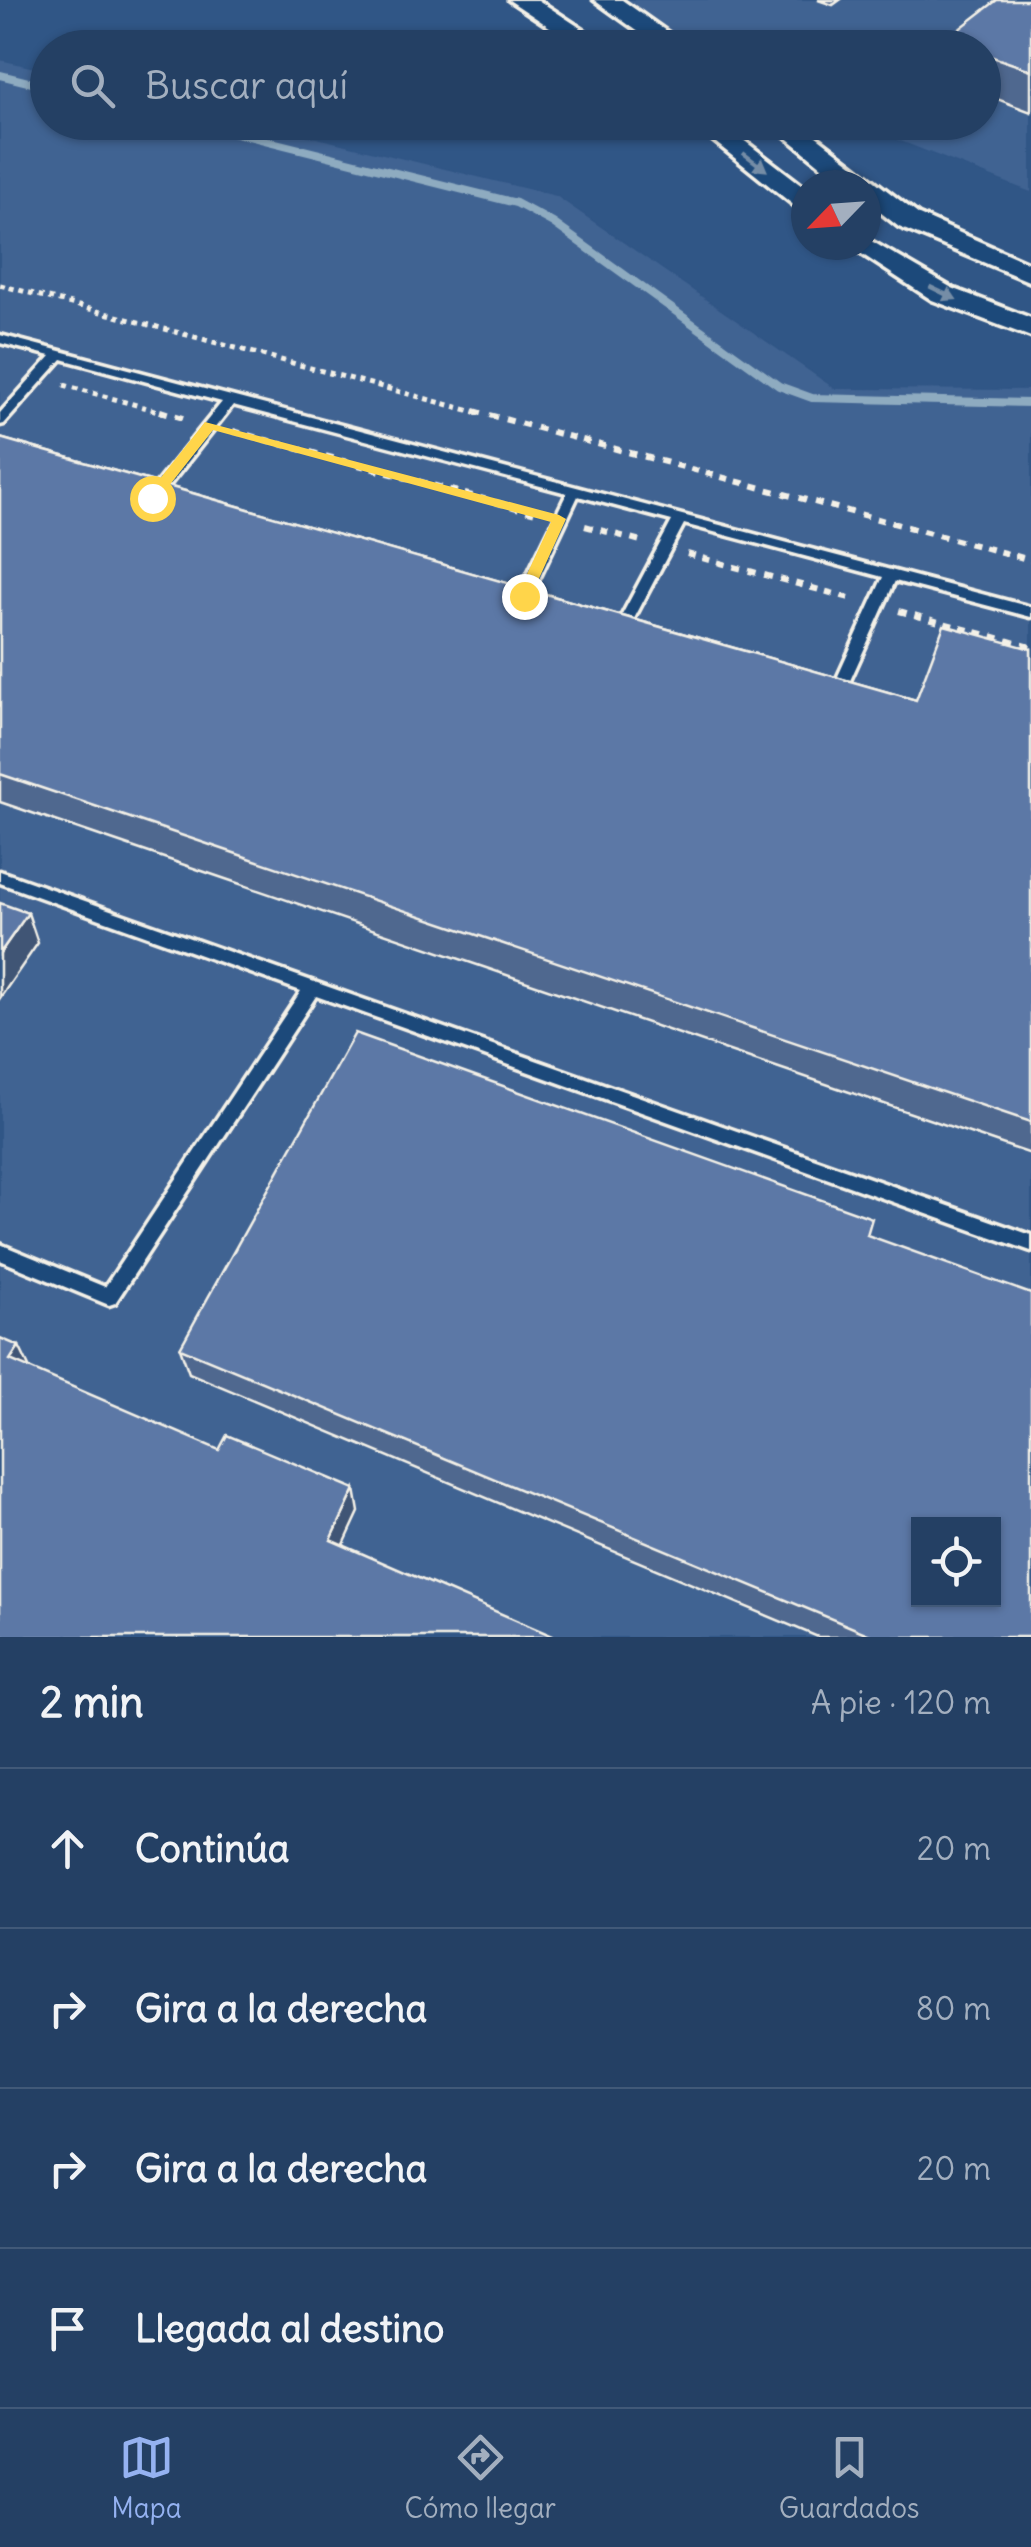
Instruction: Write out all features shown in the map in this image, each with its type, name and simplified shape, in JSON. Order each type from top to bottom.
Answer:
[{"type":"street","points":[[521,0],[570,30]]},
{"type":"street","points":[[606,0],[651,30]]},
{"type":"street","points":[[726,140],[791,190]]},
{"type":"street","points":[[804,140],[843,170]]},
{"type":"street","points":[[881,199],[909,221],[1031,274]]},
{"type":"street","points":[[881,257],[942,294],[1031,328]]},
{"type":"lane","points":[[0,340],[1031,612]]},
{"type":"lane","points":[[0,421],[59,355]]},
{"type":"lane","points":[[152,498],[230,400]]},
{"type":"lane","points":[[524,596],[574,491]]},
{"type":"lane","points":[[620,632],[680,519]]},
{"type":"lane","points":[[831,709],[891,575]]},
{"type":"lane","points":[[0,878],[1031,1243]]},
{"type":"lane","points":[[0,1252],[109,1297],[312,988]]},
{"type":"path","points":[[0,285],[1031,560]]},
{"type":"path","points":[[38,378],[1031,647]]},
{"type":"shaded area","points":[[621,0],[1031,0],[1031,192],[898,140],[1001,140],[1001,30],[668,30]]},
{"type":"shaded area","points":[[0,60],[30,67],[30,140],[325,140],[556,196],[835,389],[1031,390],[1031,1637],[0,1637]]},
{"type":"building","points":[[997,0],[1031,0],[1031,70],[1001,60],[1001,30],[958,30]]},
{"type":"building","points":[[0,438],[916,700],[944,625],[1031,649],[1031,1122],[0,774]]},
{"type":"building","points":[[0,903],[28,913],[0,953]]},
{"type":"building","points":[[355,1033],[872,1218],[867,1235],[1031,1294],[1031,1637],[875,1637],[180,1348]]},
{"type":"building","points":[[0,1338],[19,1346],[10,1360],[219,1450],[227,1435],[355,1489],[331,1540],[555,1637],[0,1637]]},
{"type":"waterway","points":[[0,75],[30,82]]},
{"type":"waterway","points":[[264,140],[516,203],[553,223],[779,386],[812,398],[1031,403]]},
{"type":"route","points":[[152,498],[210,425],[559,519],[524,596]]}]
